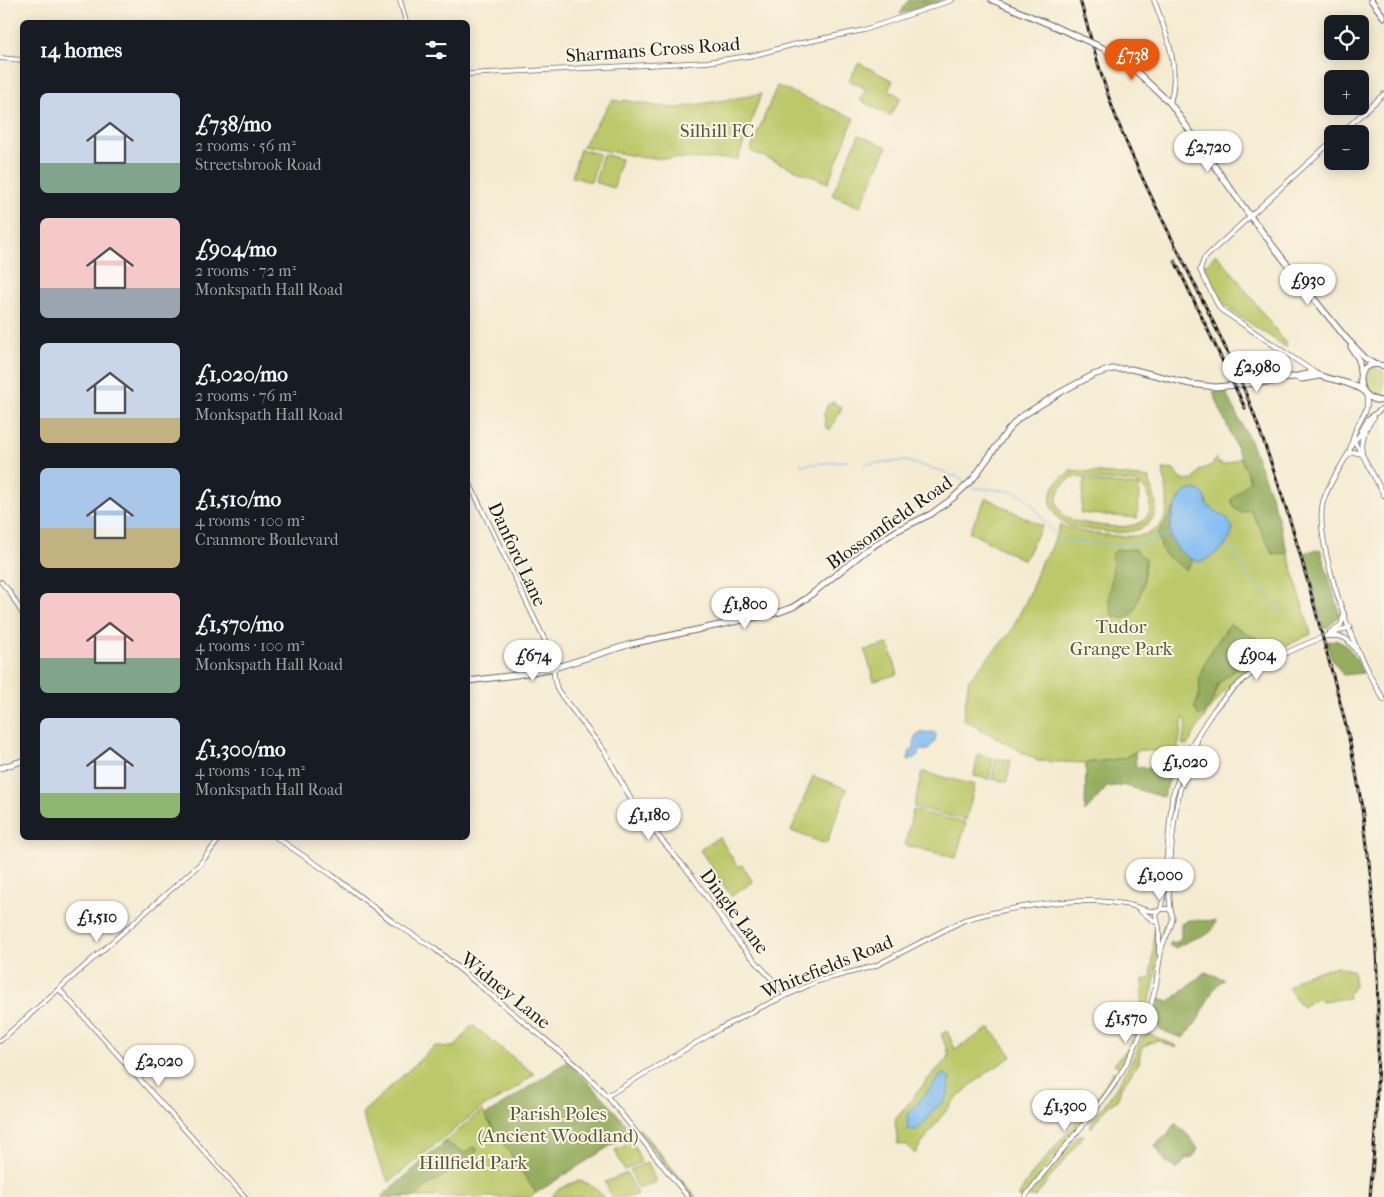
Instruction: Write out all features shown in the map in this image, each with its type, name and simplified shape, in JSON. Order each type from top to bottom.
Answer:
[{"type":"main road","points":[[992,0],[1103,48],[1138,72],[1170,103],[1250,216],[1346,338],[1365,358],[1374,364],[1384,366]]},
{"type":"main road","points":[[1371,0],[1384,17]]},
{"type":"main road","points":[[1346,338],[1359,360],[1364,393]]},
{"type":"main road","points":[[1345,382],[1353,380],[1360,375],[1365,367],[1374,364]]},
{"type":"main road","name":"Blossomfield Road","points":[[470,681],[554,668],[631,644],[780,612],[793,607],[820,589],[864,552],[896,531],[931,514],[958,493],[973,479],[1014,423],[1025,413],[1093,375],[1112,369],[1131,369],[1190,384],[1216,386],[1295,377],[1313,373],[1345,382],[1373,400],[1384,401]]},
{"type":"main road","points":[[0,768],[20,762]]},
{"type":"street","points":[[400,0],[405,20]]},
{"type":"street","name":"Sharmans Cross Road","points":[[470,74],[707,62],[755,55],[864,30],[952,0]]},
{"type":"street","points":[[1154,0],[1171,51],[1173,80],[1170,103]]},
{"type":"street","points":[[0,58],[20,60]]},
{"type":"street","points":[[1350,125],[1384,94]]},
{"type":"street","points":[[1320,376],[1220,309],[1200,270],[1204,259],[1324,147]]},
{"type":"street","points":[[1364,393],[1368,407],[1354,435],[1354,442],[1384,495]]},
{"type":"street","points":[[1384,407],[1368,419],[1333,477],[1325,495],[1322,511],[1323,538],[1333,578],[1363,661],[1384,700]]},
{"type":"street","points":[[1362,454],[1363,435],[1377,412]]},
{"type":"street","points":[[1347,455],[1353,452],[1362,454]]},
{"type":"street","name":"Danford Lane","points":[[470,484],[550,653],[554,668]]},
{"type":"street","points":[[0,583],[9,591],[20,610]]},
{"type":"street","points":[[1321,637],[1340,625],[1344,611]]},
{"type":"street","points":[[1160,958],[1156,915],[1160,910],[1165,886],[1172,797],[1183,766],[1182,756],[1187,752],[1199,732],[1223,700],[1244,679],[1278,656],[1321,637],[1350,627]]},
{"type":"street","points":[[1321,637],[1340,635],[1346,638],[1363,661]]},
{"type":"street","name":"Dingle Lane","points":[[554,668],[554,684],[558,691],[605,752],[638,812],[692,876],[740,944],[786,995]]},
{"type":"street","points":[[1025,1197],[1061,1150],[1099,1106],[1122,1072],[1138,1040],[1151,1004],[1165,937],[1174,918],[1170,903],[1170,888],[1176,817],[1182,786],[1191,768],[1197,763],[1195,748],[1199,732]]},
{"type":"street","points":[[1187,752],[1197,756]]},
{"type":"street","points":[[1183,766],[1191,768]]},
{"type":"street","points":[[0,1042],[200,864],[218,840]]},
{"type":"street","name":"Widney Lane","points":[[280,840],[332,875],[393,922],[435,949],[566,1056],[607,1096],[688,1197]]},
{"type":"street","name":"Whitefields Road","points":[[607,1096],[726,1026],[786,995],[818,981],[875,966],[935,933],[978,915],[1062,902],[1093,901],[1132,906],[1150,912],[1160,910]]},
{"type":"street","name":"Whitefields Road","points":[[1132,906],[1158,924]]},
{"type":"street","points":[[1160,910],[1167,908],[1172,911]]},
{"type":"street","points":[[1158,924],[1165,926],[1172,924]]},
{"type":"street","points":[[59,989],[245,1197]]},
{"type":"green space","points":[[908,0],[944,0],[900,14]]},
{"type":"green space","points":[[859,63],[893,81],[888,90],[901,97],[890,116],[860,100],[866,89],[849,80]]},
{"type":"green space","points":[[777,86],[854,118],[828,183],[750,151]]},
{"type":"green space","name":"Silhill FC","points":[[761,94],[738,159],[645,158],[582,146],[612,100],[677,108]]},
{"type":"green space","points":[[859,135],[887,147],[860,207],[832,195]]},
{"type":"green space","points":[[580,149],[599,154],[591,182],[572,177]]},
{"type":"green space","points":[[603,154],[621,159],[614,188],[595,182]]},
{"type":"green space","points":[[1216,254],[1232,272],[1287,345],[1286,347],[1230,310],[1218,295],[1210,284],[1204,266]]},
{"type":"green space","points":[[1370,368],[1384,372],[1384,398],[1376,397],[1366,390],[1364,378]]},
{"type":"green space","points":[[1224,389],[1250,441],[1270,492],[1288,553],[1273,554],[1250,509],[1241,513],[1235,509],[1231,500],[1250,480],[1213,392]]},
{"type":"green space","points":[[833,402],[842,408],[830,430],[826,427],[824,415],[827,405]]},
{"type":"green space","name":"Tudor Grange Park","points":[[1242,457],[1250,480],[1270,492],[1311,634],[1288,645],[1264,660],[1231,685],[1207,713],[1187,746],[1182,744],[1187,722],[1183,718],[1177,754],[1168,757],[1155,751],[1139,750],[1124,758],[1086,763],[1038,761],[963,719],[969,679],[1010,633],[1029,595],[1042,560],[1050,551],[1060,525],[1078,531],[1104,535],[1139,536],[1147,534],[1155,530],[1163,522],[1166,514],[1167,495],[1163,469],[1175,470],[1182,479],[1194,480],[1200,470],[1212,465],[1216,458],[1218,464],[1221,463],[1222,466]]},
{"type":"green space","points":[[1070,470],[1150,478],[1156,503],[1152,519],[1145,527],[1134,531],[1109,532],[1072,527],[1056,516],[1052,509],[1051,501],[1051,493],[1055,486]],"holes":[[[1073,477],[1135,482],[1146,491],[1150,504],[1148,515],[1142,522],[1132,526],[1107,526],[1073,521],[1066,517],[1058,506],[1057,500],[1061,488]]]},
{"type":"green space","points":[[1084,480],[1140,486],[1137,518],[1081,513]]},
{"type":"green space","points":[[986,498],[1042,526],[1024,560],[969,532]]},
{"type":"green space","points":[[1175,508],[1171,526],[1172,538],[1174,543],[1193,560],[1186,570],[1164,554],[1157,534]]},
{"type":"green space","points":[[1135,549],[1145,559],[1144,582],[1134,612],[1125,619],[1112,615],[1109,599],[1113,565],[1111,555],[1117,550]]},
{"type":"green space","points":[[1320,549],[1339,611],[1338,617],[1326,629],[1323,627],[1303,553]]},
{"type":"green space","points":[[1230,624],[1271,646],[1264,655],[1256,657],[1233,671],[1218,684],[1215,696],[1204,715],[1199,716],[1194,707],[1199,694],[1202,670],[1213,649]]},
{"type":"green space","points":[[1335,640],[1341,642],[1349,649],[1363,673],[1343,675],[1331,658],[1326,642]]},
{"type":"green space","points":[[888,644],[898,674],[874,681],[865,650]]},
{"type":"green space","points":[[1135,752],[1136,767],[1173,770],[1163,797],[1122,785],[1107,787],[1085,812],[1086,763],[1124,758]]},
{"type":"green space","points":[[978,754],[993,758],[989,779],[974,776]]},
{"type":"green space","points":[[996,758],[1011,761],[1007,782],[992,779]]},
{"type":"green space","points":[[922,772],[975,785],[966,820],[914,807]]},
{"type":"green space","points":[[813,776],[847,789],[826,844],[791,831]]},
{"type":"green space","points":[[913,810],[966,823],[956,858],[905,845]]},
{"type":"green space","points":[[719,837],[738,867],[742,865],[753,882],[731,896],[700,850]]},
{"type":"green space","points":[[1189,920],[1216,921],[1212,930],[1207,934],[1175,948],[1170,946],[1170,943],[1181,939],[1181,924]]},
{"type":"green space","points":[[1154,929],[1158,955],[1154,984],[1132,1050],[1125,1062],[1119,1067],[1114,1064],[1128,1048],[1133,1038],[1133,1024],[1141,1011],[1143,980],[1151,978]]},
{"type":"green space","points":[[1337,966],[1353,971],[1355,985],[1348,994],[1349,998],[1321,1001],[1318,997],[1302,1007],[1288,988],[1302,976]]},
{"type":"green space","points":[[1205,972],[1224,979],[1212,991],[1194,1025],[1183,1038],[1160,1030],[1154,1014],[1159,1005],[1159,999],[1169,1002]]},
{"type":"green space","points":[[472,1025],[534,1074],[509,1093],[481,1108],[389,1182],[380,1165],[362,1113],[435,1046],[455,1047]]},
{"type":"green space","points":[[990,1028],[1012,1056],[984,1075],[952,1103],[915,1154],[906,1145],[898,1144],[895,1120],[928,1079],[948,1058],[949,1054],[941,1034],[947,1031],[955,1049]]},
{"type":"green space","points":[[1149,1034],[1177,1046],[1176,1048],[1157,1040],[1144,1046],[1140,1054],[1139,1063],[1122,1086],[1117,1100],[1106,1108],[1091,1128],[1093,1119],[1120,1081],[1143,1037]]},
{"type":"green space","name":"Parish Poles (Ancient Woodland)","points":[[567,1062],[603,1097],[632,1132],[536,1193],[485,1116]]},
{"type":"green space","points":[[1113,1071],[1117,1074],[1117,1077],[1094,1108],[1046,1166],[1024,1197],[1018,1197],[1029,1178],[1100,1094]]},
{"type":"green space","name":"Hillfield Park","points":[[482,1110],[536,1193],[531,1197],[381,1197]]},
{"type":"green space","points":[[1175,1123],[1190,1137],[1198,1149],[1194,1156],[1186,1159],[1177,1170],[1165,1161],[1155,1145],[1167,1135]]},
{"type":"green space","points":[[639,1128],[696,1197],[691,1197],[638,1130]]},
{"type":"green space","points":[[1079,1135],[1084,1135],[1035,1197],[1029,1197],[1057,1159]]},
{"type":"green space","points":[[445,1142],[465,1153],[473,1147],[478,1150],[466,1163],[430,1184],[414,1197],[381,1197]]},
{"type":"green space","points":[[633,1142],[641,1162],[624,1170],[615,1150]]},
{"type":"green space","points":[[648,1162],[656,1182],[638,1189],[630,1170]]},
{"type":"green space","points":[[627,1173],[637,1194],[630,1197],[612,1197],[605,1182]]},
{"type":"green space","points":[[577,1181],[589,1184],[604,1197],[551,1197],[559,1189]]},
{"type":"water","points":[[1195,489],[1204,495],[1207,505],[1228,519],[1233,527],[1229,539],[1222,549],[1200,562],[1185,555],[1177,548],[1171,538],[1170,529],[1179,499],[1189,490]]},
{"type":"water","points":[[933,732],[936,734],[935,740],[928,750],[919,750],[917,757],[908,760],[910,751],[914,748],[915,737],[921,733]]},
{"type":"water","points":[[943,1073],[950,1079],[948,1094],[917,1130],[908,1130],[907,1121],[909,1113]]},
{"type":"waterway","points":[[800,465],[848,461]]},
{"type":"waterway","points":[[865,464],[905,461],[945,472],[950,476],[958,476],[964,481]]},
{"type":"waterway","points":[[974,488],[1007,491],[1024,496],[1051,530],[1062,540],[1118,545],[1142,543],[1170,534]]},
{"type":"waterway","points":[[1227,545],[1234,551],[1244,571],[1282,613]]},
{"type":"railway","points":[[1080,0],[1105,86],[1124,137],[1229,355],[1257,422],[1276,477],[1313,599],[1345,722],[1366,834],[1378,990],[1377,1095],[1370,1197]]},
{"type":"railway","points":[[1175,261],[1245,408]]}]
